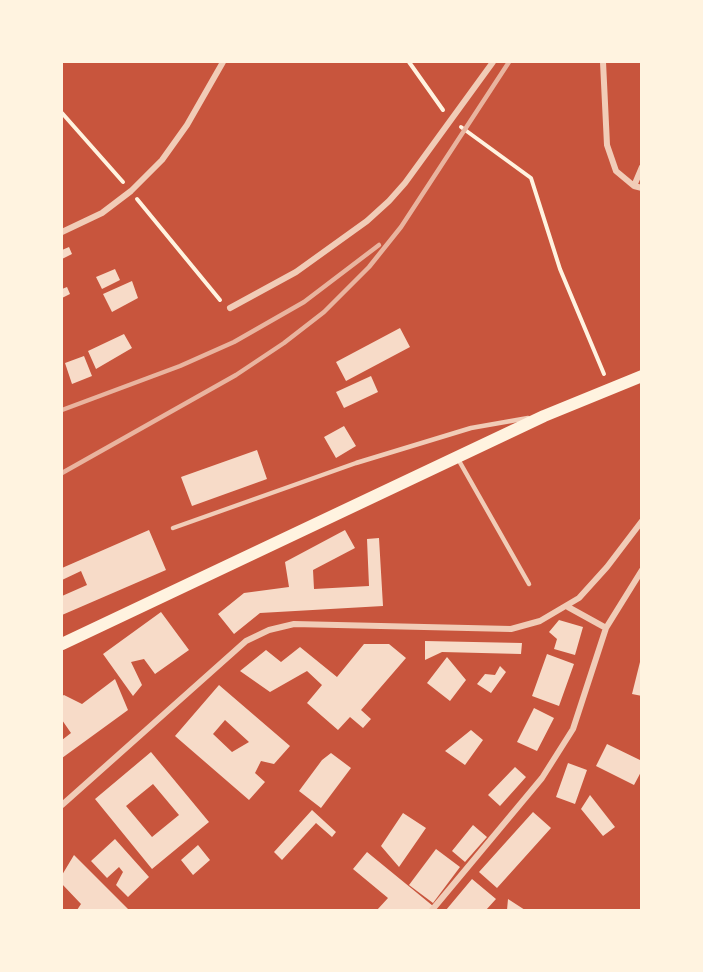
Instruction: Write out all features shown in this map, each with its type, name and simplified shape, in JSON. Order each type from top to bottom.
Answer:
[{"type":"main road","points":[[62,644],[544,416],[642,376]]},
{"type":"street","points":[[62,232],[102,213],[131,191],[169,151],[223,62]]},
{"type":"street","points":[[230,308],[296,272],[367,221],[405,183],[449,119],[493,62]]},
{"type":"street","points":[[603,62],[607,146],[616,171],[634,186],[642,188]]},
{"type":"street","points":[[634,186],[642,167]]},
{"type":"street","points":[[63,802],[246,641],[269,630],[294,624],[511,629],[540,621],[568,607],[607,567],[642,521]]},
{"type":"street","points":[[432,910],[542,778],[573,729],[606,628],[642,570]]},
{"type":"street","points":[[568,607],[606,628]]},
{"type":"lane","points":[[173,528],[356,463],[471,428],[544,416]]},
{"type":"lane","points":[[457,457],[529,584]]},
{"type":"path","points":[[409,62],[449,119],[531,178],[560,269],[610,389]]},
{"type":"path","points":[[62,113],[230,308]]},
{"type":"building","points":[[69,247],[72,254],[62,259],[62,250]]},
{"type":"building","points":[[115,269],[120,280],[102,289],[96,277]]},
{"type":"building","points":[[132,281],[138,298],[112,312],[103,294]]},
{"type":"building","points":[[67,287],[70,294],[62,298],[62,289]]},
{"type":"building","points":[[400,328],[410,347],[346,381],[336,362]]},
{"type":"building","points":[[124,334],[132,348],[96,369],[88,351]]},
{"type":"building","points":[[84,356],[92,376],[72,384],[65,363]]},
{"type":"building","points":[[371,376],[378,392],[344,408],[336,392]]},
{"type":"building","points":[[344,426],[356,446],[336,458],[324,437]]},
{"type":"building","points":[[257,450],[267,479],[192,506],[181,477]]},
{"type":"building","points":[[149,530],[166,570],[62,615],[62,596],[87,585],[81,571],[62,580],[62,568]]},
{"type":"building","points":[[345,530],[355,548],[313,570],[314,589],[369,586],[367,539],[379,538],[383,606],[260,613],[234,634],[218,614],[244,593],[289,587],[285,562]]},
{"type":"building","points":[[161,612],[189,650],[155,674],[144,659],[131,662],[142,685],[133,696],[103,654]]},
{"type":"building","points":[[559,620],[583,627],[575,655],[554,649],[557,639],[549,632]]},
{"type":"building","points":[[425,641],[522,643],[521,654],[442,652],[425,660]]},
{"type":"building","points":[[364,644],[389,644],[406,658],[361,710],[371,719],[363,728],[350,717],[338,730],[307,703],[322,685],[307,671],[270,692],[240,671],[266,650],[281,662],[300,647],[337,677]]},
{"type":"building","points":[[547,654],[574,664],[559,706],[532,696]]},
{"type":"building","points":[[447,657],[466,680],[450,701],[427,683]]},
{"type":"building","points":[[642,658],[642,696],[632,694]]},
{"type":"building","points":[[500,666],[506,672],[491,693],[477,684],[485,674],[495,675]]},
{"type":"building","points":[[115,679],[128,710],[62,758],[62,740],[71,733],[62,720],[62,696],[82,704]]},
{"type":"building","points":[[219,685],[290,746],[274,764],[261,761],[255,773],[265,782],[249,800],[175,736]],"holes":[[[225,720],[249,742],[232,752],[213,734]]]},
{"type":"building","points":[[534,708],[554,718],[537,751],[517,742]]},
{"type":"building","points":[[471,730],[483,740],[465,765],[445,751]]},
{"type":"building","points":[[607,744],[642,761],[642,770],[634,785],[596,766]]},
{"type":"building","points":[[151,752],[209,822],[152,869],[95,799]],"holes":[[[153,784],[179,815],[152,837],[126,806]]]},
{"type":"building","points":[[331,753],[351,768],[321,808],[299,791],[322,760]]},
{"type":"building","points":[[568,763],[587,770],[575,804],[556,797]]},
{"type":"building","points":[[515,767],[526,777],[500,806],[488,795]]},
{"type":"building","points":[[590,795],[615,827],[603,836],[581,809]]},
{"type":"building","points":[[312,810],[336,832],[332,837],[316,823],[282,860],[274,852]]},
{"type":"building","points":[[533,812],[551,828],[497,888],[479,872]]},
{"type":"building","points":[[403,813],[426,828],[399,867],[381,846]]},
{"type":"building","points":[[473,825],[487,837],[465,862],[452,851]]},
{"type":"building","points":[[115,839],[149,877],[128,897],[116,885],[123,872],[119,867],[107,878],[91,861]]},
{"type":"building","points":[[198,845],[210,860],[193,875],[181,860]]},
{"type":"building","points":[[436,849],[460,867],[433,903],[409,885]]},
{"type":"building","points":[[367,852],[433,906],[429,910],[377,910],[388,898],[353,869]]},
{"type":"building","points":[[74,855],[129,910],[77,910],[81,904],[62,884],[62,875]]},
{"type":"building","points":[[472,879],[496,899],[486,910],[446,910]]},
{"type":"building","points":[[508,899],[525,910],[507,910]]},
{"type":"railway","points":[[62,473],[236,375],[284,343],[324,312],[369,267],[401,227],[509,62]]},
{"type":"railway","points":[[62,410],[180,366],[234,342],[304,302],[379,245]]}]
